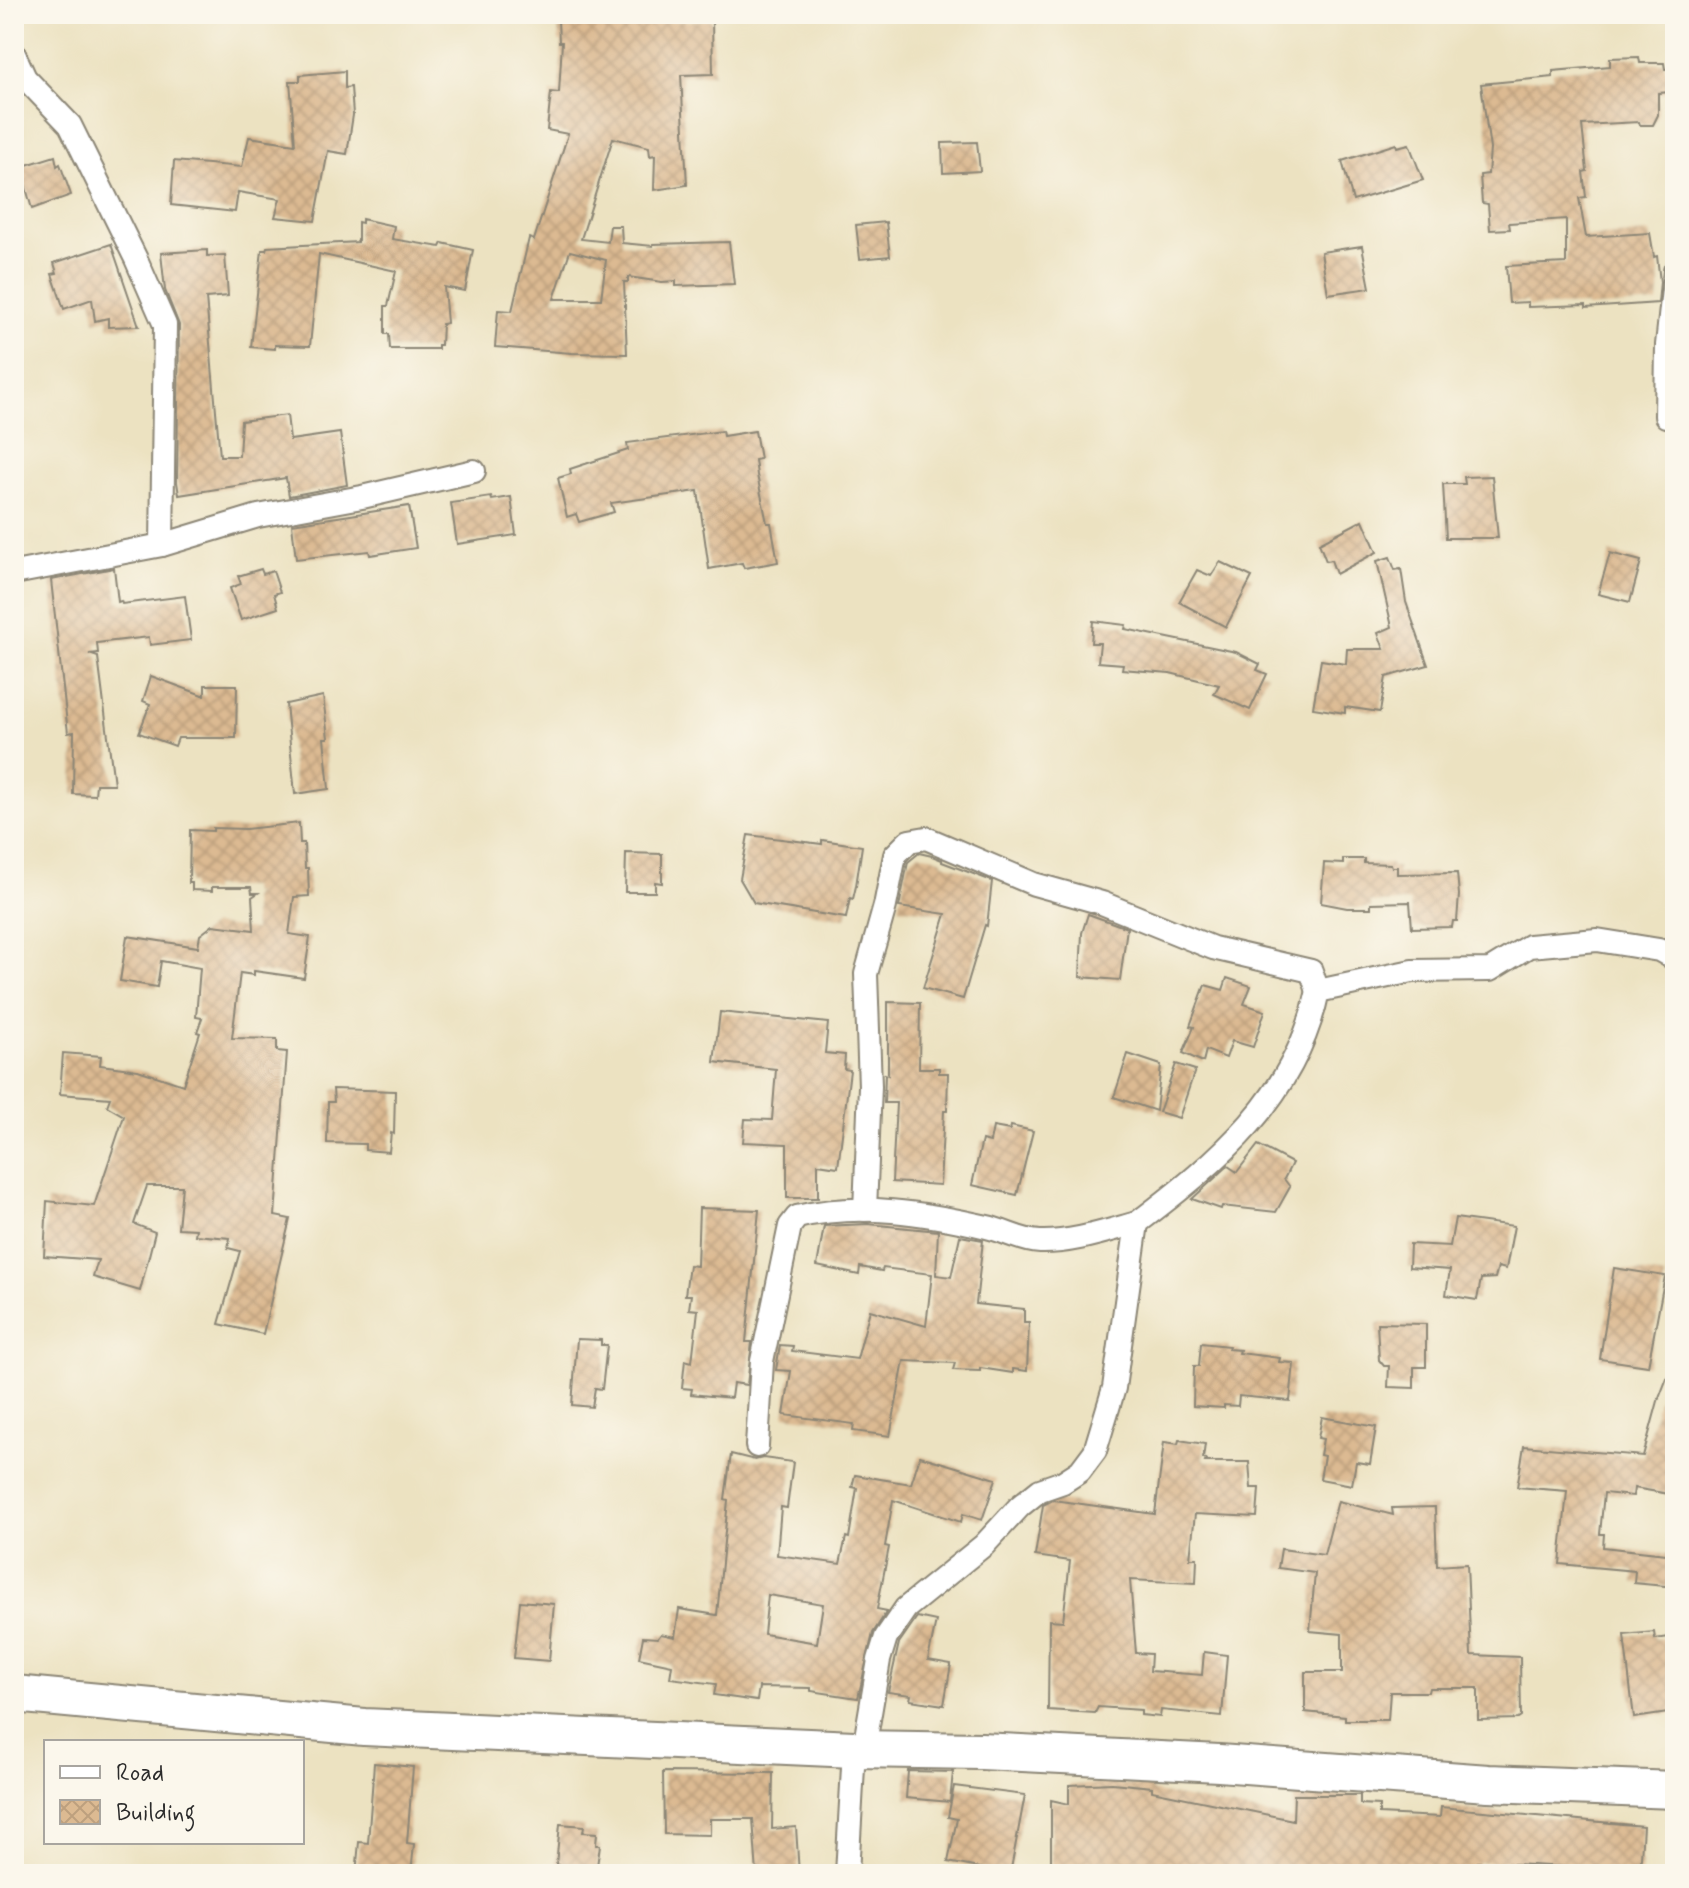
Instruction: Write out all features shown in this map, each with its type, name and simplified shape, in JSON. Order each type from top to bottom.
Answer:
[{"type":"main road","points":[[14,1694],[364,1727],[859,1749],[981,1751],[1219,1763],[1488,1783],[1675,1790]]},
{"type":"street","points":[[14,54],[25,78],[70,125],[165,325],[162,545]]},
{"type":"street","points":[[1666,416],[1667,345],[1675,271]]},
{"type":"street","points":[[14,573],[162,545],[258,516],[362,497],[474,471]]},
{"type":"street","points":[[757,1446],[762,1361],[790,1226],[797,1217],[811,1213],[865,1210],[939,1217],[992,1228],[1024,1240],[1044,1242],[1137,1223],[1242,1136],[1280,1085],[1312,1019],[1318,991],[1311,971],[1213,948],[1102,903],[1034,884],[926,838],[909,841],[895,855],[866,974],[870,1086],[865,1210]]},
{"type":"street","points":[[1318,991],[1412,971],[1490,970],[1529,946],[1597,940],[1659,950],[1675,959]]},
{"type":"street","points":[[847,1874],[859,1749],[886,1637],[901,1614],[984,1545],[1020,1506],[1040,1490],[1063,1482],[1080,1471],[1095,1451],[1114,1388],[1137,1223]]},
{"type":"building","points":[[603,16],[649,17],[649,22],[712,20],[713,74],[681,75],[687,185],[654,190],[655,155],[650,156],[649,147],[613,138],[581,239],[608,242],[610,226],[621,226],[622,243],[653,246],[729,242],[734,284],[676,286],[676,281],[628,277],[628,282],[624,282],[627,354],[495,347],[498,310],[512,311],[529,238],[534,240],[568,134],[547,130],[551,92],[559,93],[562,42],[559,42],[558,20],[565,20],[565,17],[603,19]],"holes":[[[570,251],[606,260],[601,299],[554,299]]]},
{"type":"building","points":[[1639,57],[1640,63],[1664,63],[1665,69],[1669,69],[1671,92],[1658,93],[1658,115],[1653,125],[1640,125],[1639,122],[1582,125],[1587,171],[1583,172],[1586,197],[1579,198],[1586,237],[1650,233],[1660,282],[1658,303],[1586,308],[1586,305],[1528,307],[1528,302],[1509,303],[1506,266],[1566,263],[1566,219],[1509,223],[1510,229],[1490,230],[1488,204],[1482,203],[1480,175],[1488,174],[1490,149],[1481,84],[1553,77],[1553,71],[1610,66],[1610,58]]},
{"type":"building","points":[[345,71],[345,88],[351,87],[353,115],[347,154],[328,151],[315,221],[275,217],[280,199],[238,192],[235,212],[171,205],[174,161],[242,167],[249,137],[295,144],[290,81],[300,81],[300,75]]},
{"type":"building","points":[[977,142],[980,171],[943,173],[942,143]]},
{"type":"building","points":[[1396,144],[1397,147],[1409,144],[1423,180],[1353,201],[1342,161]]},
{"type":"building","points":[[55,156],[71,195],[32,209],[20,167]]},
{"type":"building","points":[[362,219],[394,226],[392,239],[440,247],[442,243],[473,250],[465,291],[444,287],[447,323],[442,324],[438,349],[390,349],[389,334],[385,334],[385,306],[388,306],[396,271],[319,254],[310,346],[275,345],[275,349],[251,347],[262,250],[267,247],[358,242],[358,222],[362,223]]},
{"type":"building","points":[[886,222],[890,256],[860,259],[856,225]]},
{"type":"building","points":[[111,244],[139,326],[108,327],[108,318],[95,321],[92,299],[64,309],[52,274],[57,273],[54,263]]},
{"type":"building","points":[[1362,246],[1370,288],[1328,294],[1321,252]]},
{"type":"building","points":[[207,250],[207,256],[225,255],[228,296],[206,298],[220,456],[239,456],[241,421],[287,415],[290,440],[340,433],[347,485],[289,496],[286,478],[179,495],[179,325],[165,290],[161,253]]},
{"type":"building","points":[[722,431],[723,436],[755,431],[760,459],[755,460],[757,475],[778,562],[744,568],[742,563],[709,569],[698,491],[611,503],[614,512],[579,522],[576,514],[567,517],[558,478],[571,474],[570,469],[628,450],[627,443]]},
{"type":"building","points":[[1492,476],[1498,538],[1446,538],[1443,484],[1465,484],[1464,477]]},
{"type":"building","points":[[491,497],[492,500],[511,497],[516,535],[457,544],[451,503]]},
{"type":"building","points":[[409,506],[416,548],[370,555],[369,551],[296,559],[292,524]]},
{"type":"building","points":[[1363,520],[1377,552],[1336,574],[1331,560],[1326,561],[1319,543]]},
{"type":"building","points":[[1610,553],[1641,561],[1630,602],[1598,594]]},
{"type":"building","points":[[1390,557],[1395,570],[1401,569],[1406,602],[1428,665],[1386,677],[1380,712],[1345,707],[1345,713],[1313,708],[1321,660],[1346,664],[1347,649],[1384,649],[1378,633],[1392,627],[1377,561]]},
{"type":"building","points":[[1220,562],[1252,577],[1226,627],[1179,602],[1197,570],[1211,576]]},
{"type":"building","points":[[114,568],[118,602],[122,604],[185,596],[191,640],[150,645],[149,637],[97,643],[98,653],[89,654],[98,657],[114,784],[96,784],[95,795],[73,794],[74,732],[68,733],[51,580]]},
{"type":"building","points":[[261,569],[263,574],[273,571],[280,592],[274,594],[278,608],[241,620],[230,588],[241,584],[238,576]]},
{"type":"building","points":[[1093,621],[1126,625],[1125,629],[1236,652],[1260,664],[1257,670],[1267,674],[1250,710],[1214,694],[1219,685],[1170,673],[1122,669],[1123,664],[1098,662],[1100,643],[1091,643]]},
{"type":"building","points":[[151,676],[205,696],[205,685],[237,685],[236,738],[178,738],[175,746],[139,733],[150,704],[143,701]]},
{"type":"building","points":[[323,696],[329,789],[295,794],[286,704]]},
{"type":"building","points":[[299,823],[305,868],[308,868],[309,896],[294,897],[289,934],[310,937],[304,978],[254,971],[254,975],[240,973],[232,1038],[277,1039],[277,1051],[287,1052],[275,1216],[290,1219],[263,1334],[219,1324],[240,1251],[228,1248],[230,1238],[195,1235],[196,1229],[178,1228],[182,1186],[147,1186],[134,1224],[155,1232],[140,1291],[93,1277],[98,1260],[44,1256],[47,1201],[94,1206],[124,1116],[107,1106],[110,1098],[60,1094],[63,1053],[101,1056],[100,1065],[138,1070],[183,1085],[200,1033],[197,1032],[202,1018],[196,1017],[200,968],[161,961],[157,987],[120,981],[127,936],[198,947],[200,935],[213,925],[254,930],[252,897],[258,893],[252,893],[251,887],[192,890],[192,883],[189,883],[190,830],[246,829]]},
{"type":"building","points":[[748,835],[862,846],[856,886],[846,918],[754,903],[740,879]]},
{"type":"building","points":[[626,853],[662,854],[662,883],[655,882],[655,892],[625,892]]},
{"type":"building","points":[[919,853],[992,881],[987,926],[963,999],[923,988],[946,914],[899,907],[908,862]]},
{"type":"building","points":[[1343,859],[1391,864],[1397,867],[1397,874],[1457,873],[1457,921],[1453,921],[1452,927],[1412,928],[1410,902],[1371,903],[1371,908],[1321,903],[1324,863],[1343,864]]},
{"type":"building","points":[[1088,914],[1127,928],[1120,980],[1080,977],[1082,933]]},
{"type":"building","points":[[1227,978],[1251,986],[1244,1004],[1265,1011],[1253,1047],[1232,1041],[1226,1058],[1206,1050],[1203,1062],[1183,1053],[1194,1027],[1190,1026],[1205,985],[1223,990]]},
{"type":"building","points":[[888,1002],[920,1003],[919,1068],[939,1068],[939,1073],[948,1073],[940,1185],[892,1182],[896,1103],[884,1103],[885,1074],[888,1075]]},
{"type":"building","points":[[720,1012],[828,1023],[825,1053],[845,1055],[844,1069],[850,1070],[838,1167],[818,1164],[818,1198],[787,1198],[787,1144],[743,1142],[745,1119],[772,1120],[776,1069],[714,1062]]},
{"type":"building","points":[[1128,1054],[1161,1065],[1156,1111],[1114,1097]]},
{"type":"building","points":[[1176,1064],[1195,1070],[1179,1118],[1159,1112]]},
{"type":"building","points":[[333,1089],[395,1091],[394,1134],[391,1133],[389,1152],[365,1150],[365,1144],[327,1143],[328,1102],[334,1102]]},
{"type":"building","points":[[1011,1126],[1033,1131],[1017,1195],[972,1185],[982,1140],[990,1142],[993,1127],[1010,1130]]},
{"type":"building","points":[[1258,1145],[1292,1163],[1284,1179],[1290,1187],[1276,1212],[1222,1206],[1221,1209],[1192,1199],[1228,1166],[1237,1172]]},
{"type":"building","points":[[699,1208],[759,1210],[746,1342],[752,1342],[747,1385],[733,1383],[731,1398],[691,1394],[692,1389],[682,1388],[685,1360],[692,1362],[698,1310],[689,1309],[691,1295],[685,1295],[689,1265],[697,1266]]},
{"type":"building","points":[[1455,1218],[1514,1226],[1506,1269],[1498,1267],[1495,1278],[1481,1279],[1477,1300],[1446,1295],[1450,1270],[1409,1267],[1410,1244],[1450,1246]]},
{"type":"building","points":[[868,1224],[938,1231],[936,1275],[951,1277],[960,1236],[983,1240],[976,1304],[1024,1309],[1024,1322],[1029,1322],[1027,1371],[953,1370],[955,1363],[904,1361],[890,1436],[853,1431],[854,1424],[784,1415],[791,1371],[776,1370],[780,1345],[793,1346],[792,1351],[857,1359],[870,1310],[926,1326],[932,1274],[860,1267],[859,1275],[817,1266],[824,1226]]},
{"type":"building","points":[[1614,1268],[1665,1276],[1648,1366],[1600,1359]]},
{"type":"building","points":[[1377,1323],[1426,1324],[1426,1367],[1414,1367],[1414,1388],[1388,1387],[1389,1366],[1384,1366],[1379,1360]]},
{"type":"building","points":[[577,1339],[601,1340],[601,1345],[607,1345],[602,1389],[595,1388],[592,1407],[572,1405]]},
{"type":"building","points":[[1201,1343],[1229,1346],[1228,1349],[1240,1350],[1239,1353],[1280,1358],[1279,1362],[1294,1363],[1290,1401],[1239,1396],[1238,1406],[1193,1406],[1194,1366],[1199,1366]]},
{"type":"building","points":[[1672,1365],[1675,1365],[1675,1495],[1634,1488],[1633,1496],[1604,1493],[1600,1534],[1604,1534],[1603,1547],[1675,1555],[1675,1587],[1634,1583],[1635,1571],[1560,1564],[1567,1491],[1517,1487],[1524,1446],[1643,1456],[1658,1401]]},
{"type":"building","points":[[1322,1417],[1376,1427],[1370,1464],[1356,1462],[1352,1485],[1320,1479],[1324,1456],[1320,1455],[1323,1439],[1318,1438]]},
{"type":"building","points":[[1179,1440],[1205,1444],[1205,1462],[1249,1462],[1251,1488],[1259,1488],[1257,1517],[1195,1514],[1190,1558],[1197,1558],[1196,1583],[1130,1580],[1136,1653],[1151,1654],[1150,1671],[1202,1675],[1204,1652],[1227,1655],[1222,1716],[1161,1710],[1160,1717],[1141,1715],[1141,1710],[1098,1707],[1095,1713],[1048,1710],[1049,1620],[1063,1621],[1070,1561],[1035,1556],[1043,1505],[1053,1500],[1155,1514],[1164,1442],[1178,1444]]},
{"type":"building","points":[[731,1454],[755,1460],[763,1458],[793,1462],[787,1508],[781,1507],[777,1555],[840,1564],[846,1537],[849,1538],[857,1488],[852,1487],[855,1475],[911,1484],[920,1456],[996,1479],[982,1520],[963,1514],[961,1522],[893,1500],[885,1546],[889,1547],[877,1609],[887,1611],[873,1633],[858,1698],[811,1691],[811,1688],[759,1687],[757,1701],[714,1695],[716,1684],[670,1678],[672,1665],[639,1658],[643,1637],[658,1638],[661,1634],[675,1637],[679,1609],[717,1615],[728,1500],[725,1499]],"holes":[[[768,1595],[823,1604],[817,1643],[764,1634]]]},
{"type":"building","points":[[1338,1501],[1393,1515],[1392,1508],[1435,1507],[1437,1566],[1467,1564],[1471,1655],[1520,1657],[1521,1717],[1478,1720],[1478,1688],[1390,1692],[1388,1720],[1345,1720],[1345,1716],[1305,1712],[1305,1672],[1342,1672],[1342,1634],[1310,1631],[1315,1573],[1278,1568],[1281,1549],[1324,1555]]},
{"type":"building","points":[[520,1601],[554,1604],[549,1661],[514,1658]]},
{"type":"building","points":[[917,1617],[936,1621],[928,1660],[951,1664],[944,1705],[910,1700],[911,1695],[888,1692],[899,1643]]},
{"type":"building","points":[[1654,1632],[1655,1639],[1669,1637],[1675,1712],[1634,1718],[1624,1635]]},
{"type":"building","points":[[374,1763],[413,1767],[407,1843],[414,1844],[411,1874],[356,1874],[359,1842],[368,1843]]},
{"type":"building","points":[[908,1771],[953,1772],[950,1802],[906,1798]]},
{"type":"building","points":[[663,1772],[773,1773],[772,1829],[796,1827],[799,1874],[757,1874],[753,1819],[710,1819],[710,1835],[664,1834]]},
{"type":"building","points":[[1112,1783],[1152,1787],[1152,1791],[1293,1820],[1294,1795],[1360,1795],[1360,1804],[1379,1805],[1379,1814],[1440,1817],[1441,1807],[1643,1826],[1640,1874],[1565,1874],[1565,1867],[1478,1862],[1477,1874],[1051,1872],[1051,1800],[1069,1804],[1069,1785]]},
{"type":"building","points":[[954,1786],[1025,1795],[1010,1874],[948,1862],[957,1819],[948,1817]]},
{"type":"building","points":[[560,1824],[584,1826],[583,1832],[597,1833],[596,1845],[600,1845],[596,1873],[558,1872]]}]
